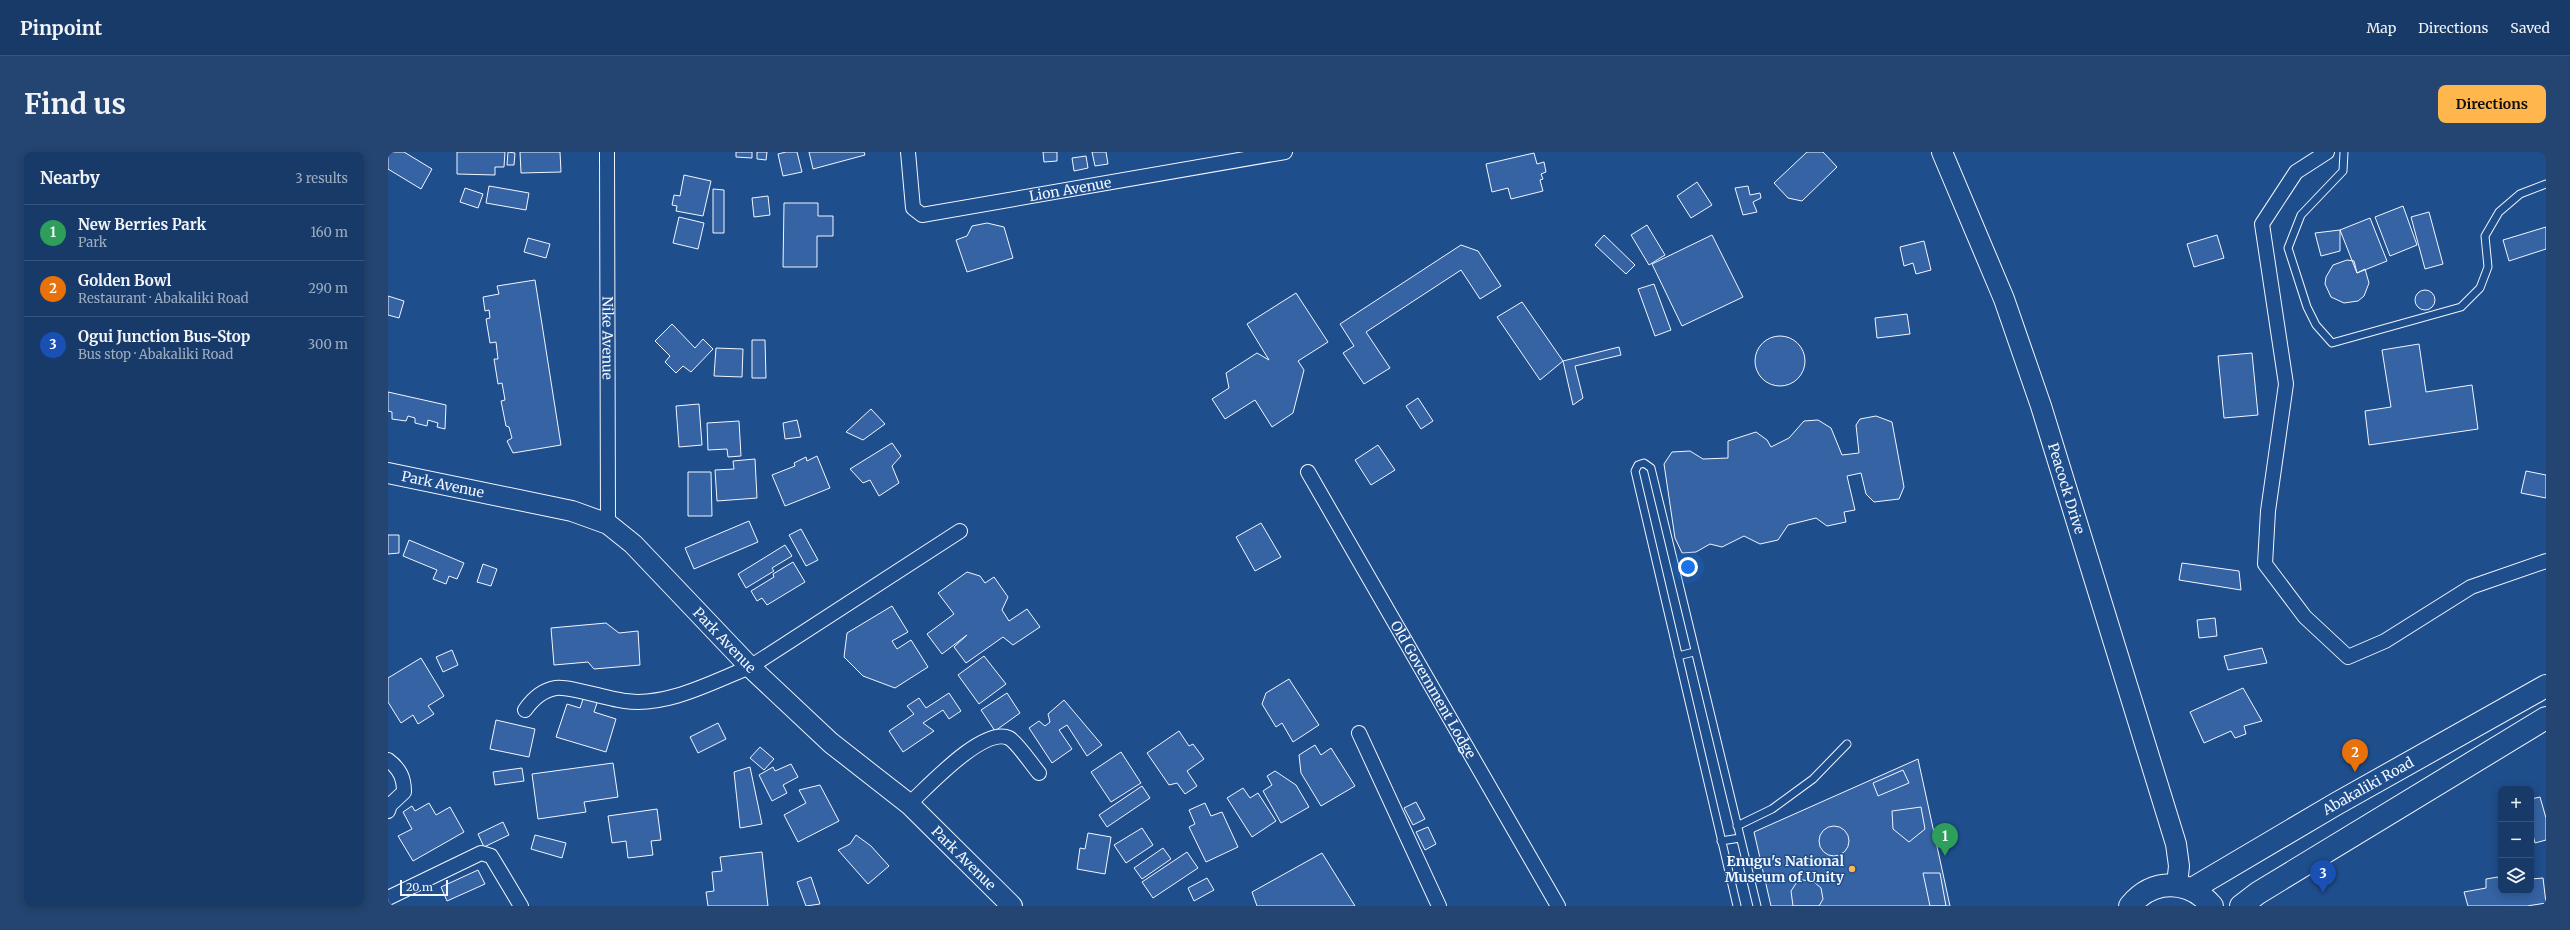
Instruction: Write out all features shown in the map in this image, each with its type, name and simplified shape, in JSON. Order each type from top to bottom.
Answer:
[{"type":"main road","name":"Abakaliki Road","points":[[2185,887],[2546,686]]},
{"type":"main road","points":[[2241,906],[2258,893],[2546,718]]},
{"type":"main road","points":[[2130,906],[2149,890],[2160,886],[2185,887],[2204,897],[2212,906]]},
{"type":"street","name":"Nike Avenue","points":[[607,152],[608,524]]},
{"type":"street","name":"Lion Avenue","points":[[908,152],[913,208],[922,215],[1286,152]]},
{"type":"street","name":"Peacock Drive","points":[[1942,152],[2004,299],[2041,406],[2172,831],[2185,887]]},
{"type":"street","points":[[2327,152],[2296,172],[2262,224],[2286,384],[2268,511],[2265,564],[2305,617],[2348,657],[2385,641],[2471,587],[2546,561]]},
{"type":"street","name":"Old Government Lodge","points":[[1308,472],[1558,906]]},
{"type":"street","name":"Park Avenue","points":[[388,473],[592,516],[608,524],[633,544],[750,667],[831,743],[909,804],[1012,906]]},
{"type":"street","points":[[525,710],[533,699],[556,688],[626,701],[653,700],[709,683],[750,667],[960,531]]},
{"type":"street","points":[[1359,733],[1439,906]]},
{"type":"street","points":[[909,804],[958,759],[981,742],[997,736],[1009,738],[1039,773]]},
{"type":"street","points":[[388,760],[402,774],[404,792],[390,805],[388,811]]},
{"type":"street","points":[[388,898],[481,853],[491,856],[521,906]]},
{"type":"lane","points":[[2344,152],[2344,171],[2301,215],[2288,248],[2307,307],[2316,325],[2332,343],[2461,307],[2480,288],[2488,267],[2485,236],[2499,212],[2520,194],[2546,184]]},
{"type":"lane","points":[[1736,906],[1635,471],[1640,464],[1647,464],[1651,468],[1694,652],[1757,906]]},
{"type":"lane","points":[[1678,656],[1694,652]]},
{"type":"lane","points":[[1737,826],[1772,809],[1813,779],[1848,744]]},
{"type":"lane","points":[[1721,841],[1740,838]]},
{"type":"building","points":[[388,152],[404,152],[432,169],[421,189],[388,169]]},
{"type":"building","points":[[457,152],[505,152],[504,167],[495,167],[495,175],[457,174]]},
{"type":"building","points":[[508,152],[515,153],[514,165],[507,165]]},
{"type":"building","points":[[520,152],[560,152],[561,172],[521,173]]},
{"type":"building","points":[[736,152],[752,152],[752,158],[736,157]]},
{"type":"building","points":[[757,152],[767,152],[766,160],[757,159]]},
{"type":"building","points":[[797,152],[802,172],[783,176],[778,154]]},
{"type":"building","points":[[809,152],[864,152],[865,155],[813,169]]},
{"type":"building","points":[[1043,152],[1057,152],[1057,161],[1044,162]]},
{"type":"building","points":[[1092,152],[1106,152],[1108,164],[1095,166]]},
{"type":"building","points":[[1807,152],[1823,152],[1837,167],[1802,201],[1788,198],[1774,183]]},
{"type":"building","points":[[1534,153],[1537,164],[1544,162],[1546,172],[1541,174],[1543,179],[1540,180],[1543,191],[1511,199],[1508,188],[1492,192],[1486,164]]},
{"type":"building","points":[[1086,156],[1088,168],[1074,171],[1072,158]]},
{"type":"building","points":[[684,175],[711,181],[703,216],[676,211],[677,206],[672,205],[674,195],[680,196]]},
{"type":"building","points":[[1697,182],[1712,205],[1691,218],[1677,196]]},
{"type":"building","points":[[489,186],[529,193],[526,210],[486,203]]},
{"type":"building","points":[[1748,186],[1750,195],[1760,193],[1761,198],[1753,202],[1757,212],[1743,215],[1735,188]]},
{"type":"building","points":[[465,188],[483,194],[478,208],[460,202]]},
{"type":"building","points":[[713,189],[724,190],[724,233],[713,233]]},
{"type":"building","points":[[768,196],[770,215],[754,217],[752,198]]},
{"type":"building","points":[[784,203],[818,203],[818,216],[833,216],[833,236],[817,236],[817,267],[783,267]]},
{"type":"building","points":[[2403,206],[2417,245],[2390,256],[2375,217]]},
{"type":"building","points":[[2429,212],[2443,264],[2425,269],[2411,217]]},
{"type":"building","points":[[679,217],[704,223],[698,249],[673,243]]},
{"type":"building","points":[[2370,218],[2387,261],[2357,273],[2340,230]]},
{"type":"building","points":[[987,223],[1004,227],[1013,258],[967,272],[956,240],[967,236],[972,226]]},
{"type":"building","points":[[1647,225],[1665,255],[1649,265],[1631,235]]},
{"type":"building","points":[[2546,227],[2546,249],[2509,261],[2503,240]]},
{"type":"building","points":[[2340,230],[2340,251],[2321,256],[2315,233]]},
{"type":"building","points":[[1604,235],[1635,265],[1626,274],[1595,245]]},
{"type":"building","points":[[1712,235],[1743,297],[1682,326],[1652,264]]},
{"type":"building","points":[[2217,235],[2224,258],[2194,267],[2187,244]]},
{"type":"building","points":[[528,238],[550,244],[546,258],[524,252]]},
{"type":"building","points":[[1924,241],[1931,270],[1916,274],[1913,263],[1904,266],[1900,247]]},
{"type":"building","points":[[1461,245],[1478,251],[1501,286],[1480,299],[1461,270],[1366,332],[1390,368],[1364,384],[1343,353],[1354,346],[1340,324]]},
{"type":"building","points":[[2347,260],[2354,261],[2357,273],[2365,269],[2369,283],[2364,296],[2358,301],[2344,303],[2331,297],[2325,284],[2326,277],[2333,265]]},
{"type":"building","points":[[535,280],[561,445],[513,453],[507,441],[512,438],[509,427],[506,426],[501,401],[505,400],[502,383],[498,384],[494,359],[498,359],[496,342],[490,343],[486,319],[490,318],[489,310],[485,311],[483,297],[499,294],[497,286]]},
{"type":"building","points":[[1654,284],[1671,330],[1655,336],[1638,289]]},
{"type":"building","points":[[2421,290],[2429,290],[2435,296],[2435,304],[2429,310],[2421,310],[2415,304],[2415,296]]},
{"type":"building","points":[[1296,293],[1328,342],[1298,361],[1304,370],[1293,413],[1272,427],[1255,400],[1225,419],[1212,399],[1229,388],[1226,373],[1257,353],[1269,360],[1247,324]]},
{"type":"building","points":[[388,296],[404,301],[399,318],[388,315]]},
{"type":"building","points":[[1522,302],[1563,361],[1540,380],[1497,317]]},
{"type":"building","points":[[1907,314],[1910,334],[1877,338],[1875,318]]},
{"type":"building","points":[[672,324],[695,348],[703,339],[713,349],[691,372],[683,366],[676,373],[665,362],[670,356],[655,341]]},
{"type":"building","points":[[1775,336],[1785,336],[1798,343],[1805,356],[1805,366],[1798,379],[1785,386],[1775,386],[1766,382],[1759,375],[1755,366],[1755,356],[1759,347],[1766,340]]},
{"type":"building","points":[[752,340],[765,340],[766,378],[752,378]]},
{"type":"building","points":[[2419,344],[2426,392],[2472,385],[2478,429],[2369,445],[2365,411],[2391,407],[2382,350]]},
{"type":"building","points":[[1619,347],[1621,355],[1575,366],[1583,398],[1573,405],[1563,361]]},
{"type":"building","points":[[716,348],[743,349],[742,377],[714,376]]},
{"type":"building","points":[[2252,353],[2258,415],[2224,418],[2218,356]]},
{"type":"building","points":[[388,392],[446,405],[445,429],[437,427],[438,423],[428,420],[427,426],[415,423],[415,418],[408,416],[406,421],[392,419],[392,412],[388,411]]},
{"type":"building","points":[[1418,398],[1433,421],[1421,429],[1406,406]]},
{"type":"building","points":[[699,404],[702,445],[679,447],[676,406]]},
{"type":"building","points":[[871,409],[885,424],[863,440],[846,432]]},
{"type":"building","points":[[1876,416],[1892,422],[1904,487],[1899,499],[1874,502],[1866,494],[1861,473],[1847,476],[1855,510],[1844,512],[1846,522],[1827,526],[1816,518],[1788,525],[1778,540],[1760,544],[1744,536],[1722,547],[1710,544],[1696,552],[1682,553],[1675,538],[1664,464],[1672,452],[1690,451],[1703,459],[1728,458],[1728,441],[1756,432],[1767,440],[1771,447],[1789,438],[1804,421],[1818,420],[1831,428],[1842,455],[1859,453],[1856,425],[1860,419]]},
{"type":"building","points":[[797,420],[801,437],[785,439],[783,423]]},
{"type":"building","points":[[739,421],[741,456],[728,457],[727,449],[708,450],[707,423]]},
{"type":"building","points":[[892,443],[901,456],[892,466],[899,483],[879,496],[870,480],[863,483],[850,469]]},
{"type":"building","points":[[1378,445],[1395,470],[1371,485],[1355,460]]},
{"type":"building","points":[[817,456],[830,488],[785,506],[772,475],[795,466],[794,463],[806,457],[807,461]]},
{"type":"building","points":[[755,459],[757,498],[717,501],[715,470],[734,469],[733,461]]},
{"type":"building","points":[[2526,471],[2546,475],[2546,498],[2521,493]]},
{"type":"building","points":[[688,472],[711,472],[712,516],[688,516]]},
{"type":"building","points":[[749,521],[758,542],[694,569],[685,548]]},
{"type":"building","points":[[1261,523],[1281,557],[1255,571],[1236,537]]},
{"type":"building","points":[[801,529],[818,560],[806,566],[789,535]]},
{"type":"building","points":[[388,535],[399,535],[399,553],[388,554]]},
{"type":"building","points":[[409,540],[464,563],[457,579],[449,576],[446,584],[433,579],[437,570],[403,556]]},
{"type":"building","points":[[785,545],[792,556],[772,568],[774,571],[746,588],[738,574]]},
{"type":"building","points":[[793,562],[805,582],[767,605],[762,598],[757,601],[751,591],[774,577],[773,574]]},
{"type":"building","points":[[2182,563],[2239,571],[2241,590],[2179,580]]},
{"type":"building","points":[[483,564],[497,569],[491,586],[477,582]]},
{"type":"building","points":[[967,572],[980,576],[985,583],[994,577],[1008,597],[1002,610],[1009,621],[1027,609],[1040,627],[1013,645],[1003,637],[966,663],[954,647],[967,635],[942,654],[927,634],[954,614],[938,593]]},
{"type":"building","points":[[892,606],[908,632],[892,641],[897,649],[911,640],[928,667],[895,688],[863,676],[844,657],[847,633]]},
{"type":"building","points":[[2215,618],[2217,636],[2199,638],[2197,620]]},
{"type":"building","points":[[606,623],[619,633],[638,631],[640,665],[594,669],[588,662],[554,665],[551,628]]},
{"type":"building","points":[[2262,648],[2267,663],[2228,670],[2224,656]]},
{"type":"building","points":[[452,650],[458,665],[443,672],[436,657]]},
{"type":"building","points":[[984,656],[1006,684],[979,704],[958,675]]},
{"type":"building","points":[[421,658],[444,696],[428,706],[434,714],[418,724],[413,715],[401,723],[388,702],[388,678]]},
{"type":"building","points":[[1289,679],[1319,725],[1293,742],[1282,723],[1276,727],[1262,704],[1266,693]]},
{"type":"building","points":[[2243,688],[2262,721],[2244,726],[2246,734],[2235,738],[2231,731],[2204,743],[2190,712]]},
{"type":"building","points":[[949,693],[961,711],[949,719],[943,710],[923,723],[934,731],[903,752],[889,731],[914,714],[907,706],[919,698],[926,708]]},
{"type":"building","points":[[1007,693],[1020,713],[995,731],[981,710]]},
{"type":"building","points":[[584,696],[598,700],[594,712],[616,719],[606,752],[556,737],[567,704],[580,708]]},
{"type":"building","points":[[1064,700],[1102,745],[1087,756],[1067,725],[1059,730],[1072,749],[1052,763],[1029,728],[1039,721],[1045,726],[1050,722],[1048,714]]},
{"type":"building","points":[[496,720],[535,729],[529,757],[490,749]]},
{"type":"building","points":[[718,723],[726,739],[698,753],[690,737]]},
{"type":"building","points":[[1179,731],[1189,746],[1193,744],[1204,759],[1187,771],[1197,786],[1185,794],[1177,783],[1169,785],[1147,753]]},
{"type":"building","points":[[1315,745],[1321,755],[1331,748],[1355,786],[1321,806],[1301,773],[1299,755]]},
{"type":"building","points":[[760,747],[774,759],[764,770],[750,758]]},
{"type":"building","points":[[1121,752],[1141,783],[1111,802],[1091,772]]},
{"type":"building","name":"Enugu's National Museum of Unity","points":[[1918,759],[1950,906],[1771,906],[1754,832]]},
{"type":"building","points":[[613,763],[618,797],[584,802],[586,812],[538,819],[532,774]]},
{"type":"building","points":[[791,764],[798,777],[783,785],[787,793],[772,801],[759,775],[773,767],[775,771]]},
{"type":"building","points":[[750,767],[762,824],[740,828],[734,772]]},
{"type":"building","points":[[522,768],[524,781],[495,785],[493,772]]},
{"type":"building","points":[[1903,770],[1909,783],[1878,796],[1873,783]]},
{"type":"building","points":[[1275,771],[1296,785],[1309,807],[1281,823],[1263,791],[1272,785],[1267,776]]},
{"type":"building","points":[[820,785],[839,821],[798,842],[784,815],[806,803],[799,790]]},
{"type":"building","points":[[1142,786],[1150,798],[1107,827],[1099,815]]},
{"type":"building","points":[[1243,788],[1250,798],[1258,793],[1276,821],[1252,837],[1227,798]]},
{"type":"building","points":[[2540,797],[2546,818],[2546,840],[2535,843],[2534,839],[2534,798]]},
{"type":"building","points":[[1416,802],[1425,819],[1413,825],[1404,808]]},
{"type":"building","points":[[429,803],[436,815],[450,807],[464,832],[413,861],[398,836],[412,829],[403,812],[412,806],[415,811]]},
{"type":"building","points":[[1205,803],[1211,816],[1222,812],[1238,847],[1206,862],[1189,827],[1195,824],[1189,810]]},
{"type":"building","points":[[1921,807],[1925,829],[1909,842],[1893,829],[1892,811]]},
{"type":"building","points":[[657,809],[661,840],[651,841],[653,855],[628,858],[626,841],[612,843],[608,816]]},
{"type":"building","points":[[503,822],[509,835],[484,847],[478,834]]},
{"type":"building","points":[[1834,826],[1840,827],[1848,835],[1848,847],[1840,855],[1834,856],[1828,855],[1820,847],[1819,841],[1820,835],[1828,827]]},
{"type":"building","points":[[1428,827],[1436,844],[1425,850],[1416,832]]},
{"type":"building","points":[[1142,828],[1153,845],[1126,863],[1114,845]]},
{"type":"building","points":[[1088,833],[1111,837],[1105,874],[1077,869],[1080,848],[1085,849]]},
{"type":"building","points":[[535,835],[566,843],[562,858],[531,849]]},
{"type":"building","points":[[856,835],[871,846],[889,866],[868,884],[838,850],[850,844]]},
{"type":"building","points":[[1163,848],[1171,859],[1142,879],[1134,868]]},
{"type":"building","points":[[762,852],[768,906],[708,906],[706,892],[714,891],[712,872],[722,871],[720,857]]},
{"type":"building","points":[[1187,852],[1198,868],[1153,898],[1142,882]]},
{"type":"building","points":[[1322,853],[1355,906],[1257,906],[1252,892]]},
{"type":"building","points":[[478,870],[485,884],[447,901],[441,887]]},
{"type":"building","points":[[1923,873],[1940,873],[1946,906],[1930,906]]},
{"type":"building","points":[[811,877],[820,904],[806,906],[797,882]]},
{"type":"building","points":[[2498,877],[2498,894],[2534,894],[2534,879],[2543,878],[2546,903],[2527,906],[2468,906],[2464,892],[2486,888],[2486,879]]},
{"type":"building","points":[[1207,878],[1214,890],[1194,901],[1188,888]]},
{"type":"building","points":[[1802,880],[1813,881],[1821,888],[1823,899],[1819,906],[1793,906],[1791,891],[1797,882]]},
{"type":"place","name":"Golden Bowl","points":[[2355,772]]},
{"type":"place","name":"New Berries Park","points":[[1945,856]]},
{"type":"place","name":"Enugu's National Museum of Unity","points":[[1852,869]]},
{"type":"place","name":"Ogui Junction Bus-Stop","points":[[2323,893]]}]
